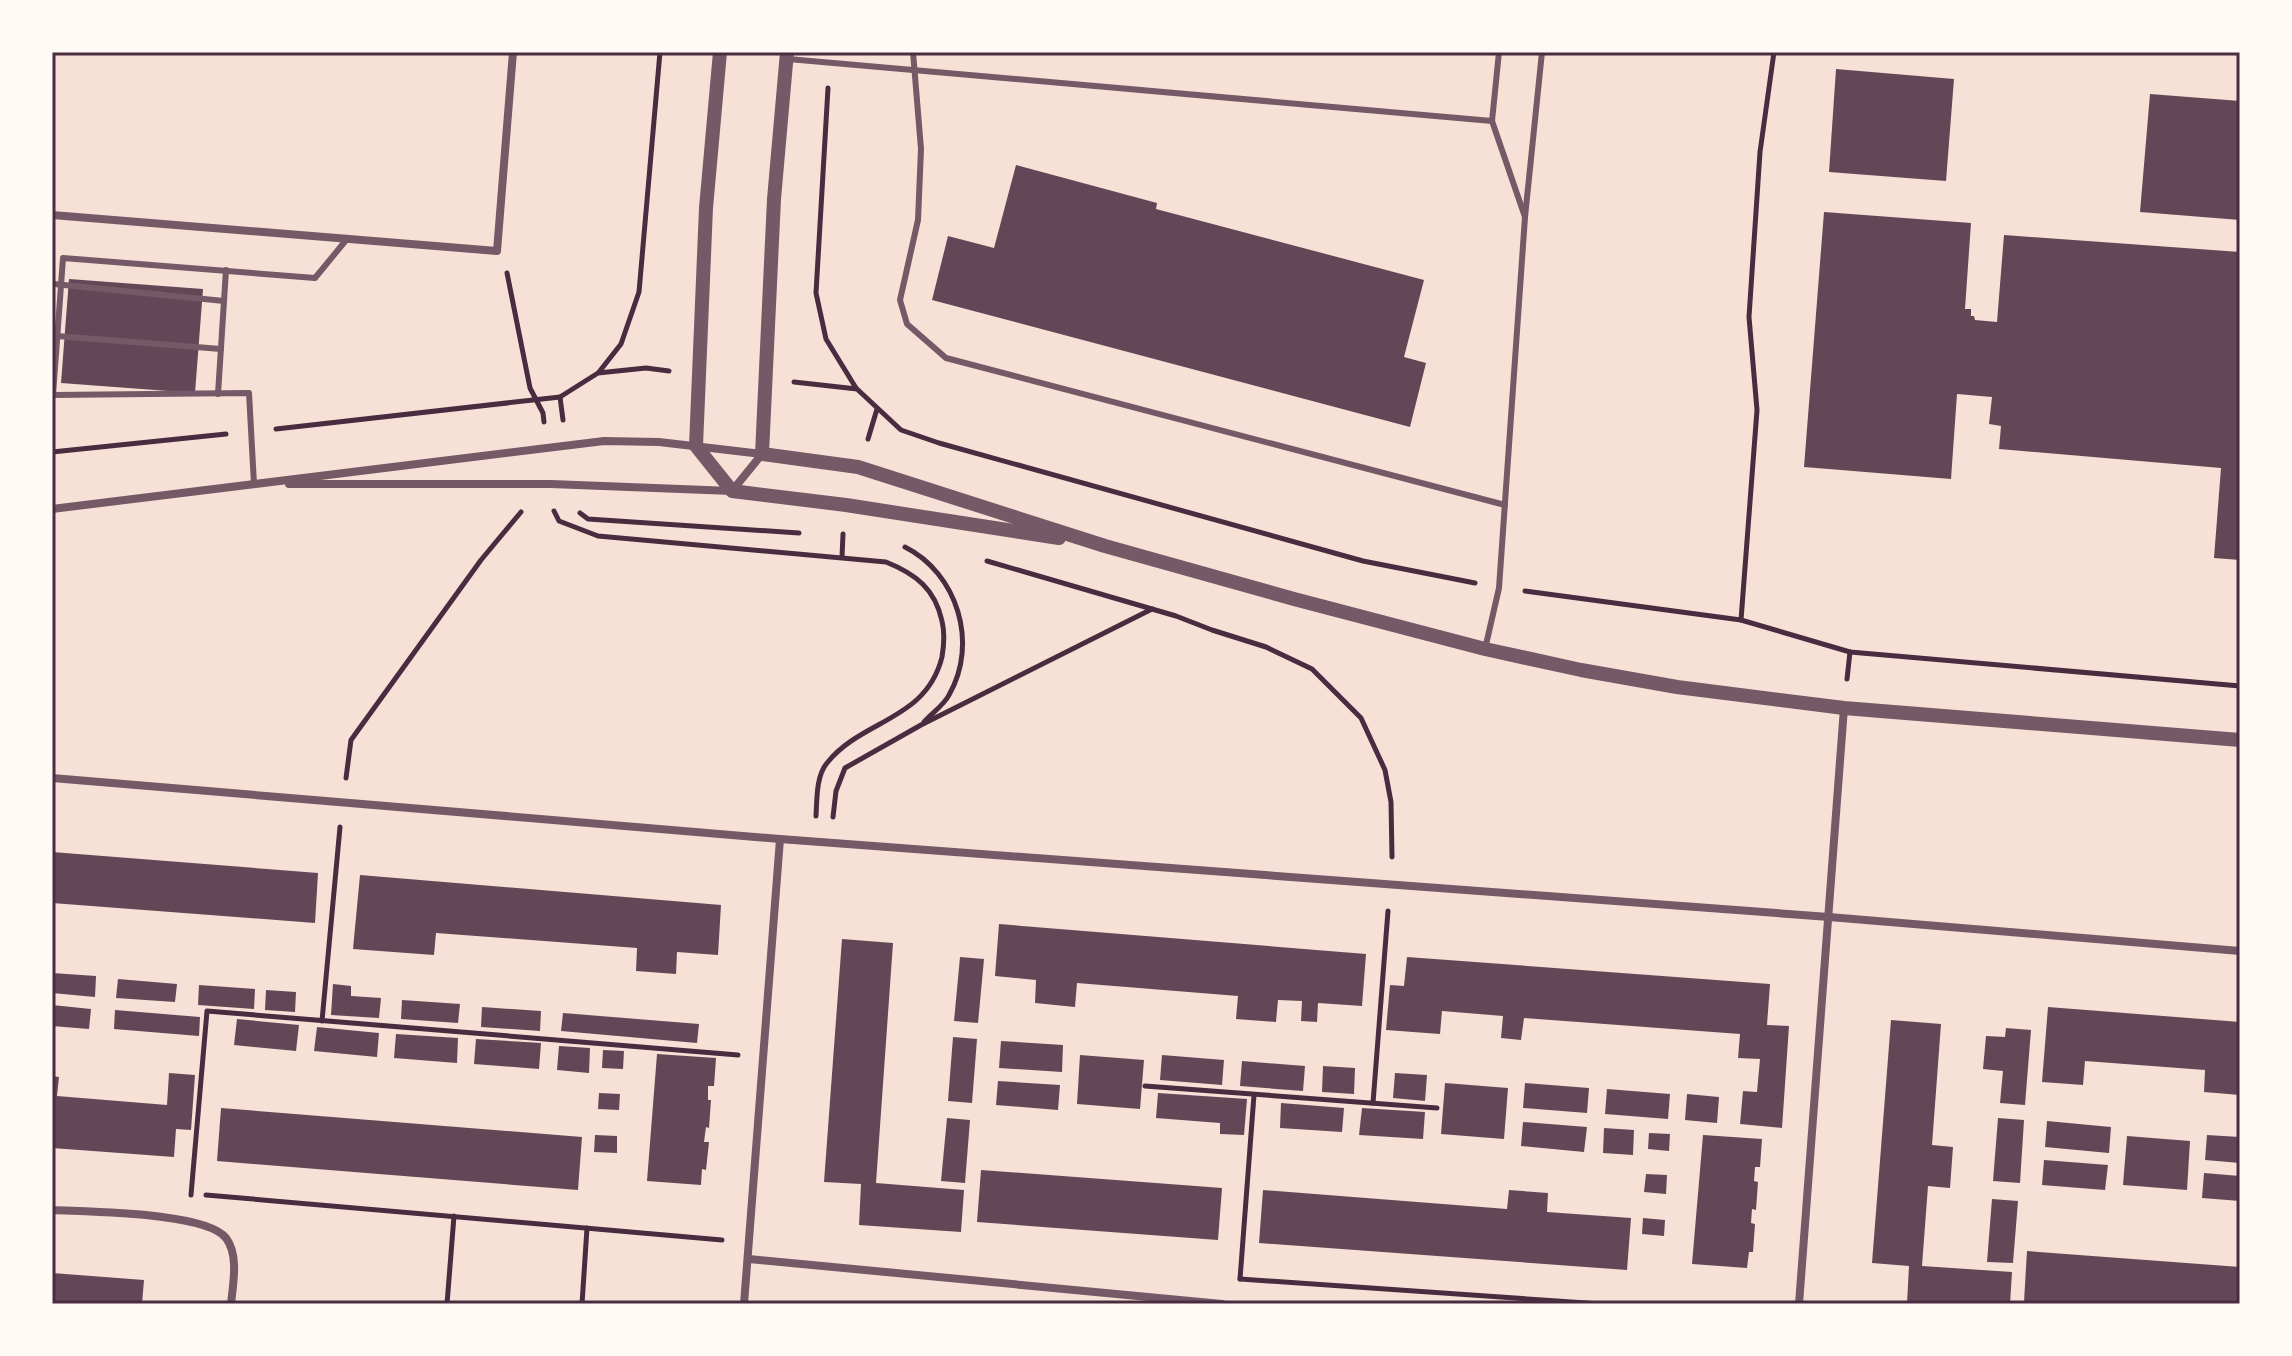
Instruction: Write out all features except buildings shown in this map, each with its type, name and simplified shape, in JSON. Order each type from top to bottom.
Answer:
[{"type":"street","points":[[52,215],[497,251],[513,52]]},
{"type":"street","points":[[720,52],[706,208],[696,446],[732,491]]},
{"type":"street","points":[[732,491],[762,454],[774,199],[786,55]]},
{"type":"street","points":[[52,509],[546,446],[604,441],[696,446],[858,467],[1105,546],[1294,599],[1485,649],[1677,687],[1844,708],[2240,740]]},
{"type":"street","points":[[254,484],[551,484],[732,491],[846,505],[1105,546]]},
{"type":"street","points":[[1799,1304],[1844,708]]},
{"type":"street","points":[[52,778],[780,839],[1829,917],[2240,951]]},
{"type":"street","points":[[744,1304],[780,839]]},
{"type":"street","points":[[52,1210],[189,1220],[212,1227],[227,1239],[234,1260],[231,1304]]},
{"type":"street","points":[[749,1259],[1222,1304]]},
{"type":"lane","points":[[913,52],[921,149],[918,220],[900,300],[907,324],[946,358],[1505,505]]},
{"type":"lane","points":[[1499,52],[1492,121],[1525,217]]},
{"type":"lane","points":[[1485,649],[1499,588],[1525,217],[1542,52]]},
{"type":"lane","points":[[786,55],[1492,121]]},
{"type":"lane","points":[[52,256],[315,278],[347,239]]},
{"type":"lane","points":[[63,258],[58,284],[52,395],[249,393],[254,484]]},
{"type":"lane","points":[[218,394],[226,270]]},
{"type":"lane","points":[[58,284],[224,301]]},
{"type":"lane","points":[[57,336],[221,349]]},
{"type":"path","points":[[598,373],[621,344],[639,292],[660,52]]},
{"type":"path","points":[[1741,620],[1757,410],[1750,302],[1760,152],[1774,52]]},
{"type":"path","points":[[829,76],[816,293],[826,339],[857,389]]},
{"type":"path","points":[[497,251],[506,269],[530,388],[543,413],[546,446]]},
{"type":"path","points":[[551,484],[553,507],[559,521],[598,536],[886,562],[920,579],[932,593],[943,625],[944,646],[931,685],[920,699],[838,751],[824,766],[818,787],[814,841]]},
{"type":"path","points":[[322,1021],[342,802],[351,740],[481,560],[526,506],[562,508]]},
{"type":"path","points":[[898,544],[918,554],[940,573],[956,603],[963,636],[961,665],[949,696],[921,725]]},
{"type":"path","points":[[1082,590],[1152,609],[1266,647],[1312,669],[1361,718],[1385,770],[1394,837],[1373,1103]]},
{"type":"path","points":[[1522,591],[1741,620],[1850,652],[2240,686]]},
{"type":"path","points":[[831,842],[836,791],[845,768],[921,725],[1152,609]]},
{"type":"path","points":[[189,1220],[207,1011],[764,1057]]},
{"type":"path","points":[[1145,1086],[1437,1108]]},
{"type":"path","points":[[1239,1291],[1254,1095]]},
{"type":"path","points":[[191,1194],[751,1243]]},
{"type":"path","points":[[447,1304],[454,1216]]},
{"type":"path","points":[[582,1304],[587,1228]]},
{"type":"path","points":[[1240,1279],[1601,1304]]},
{"type":"path","points":[[1441,1293],[1441,1304]]}]
